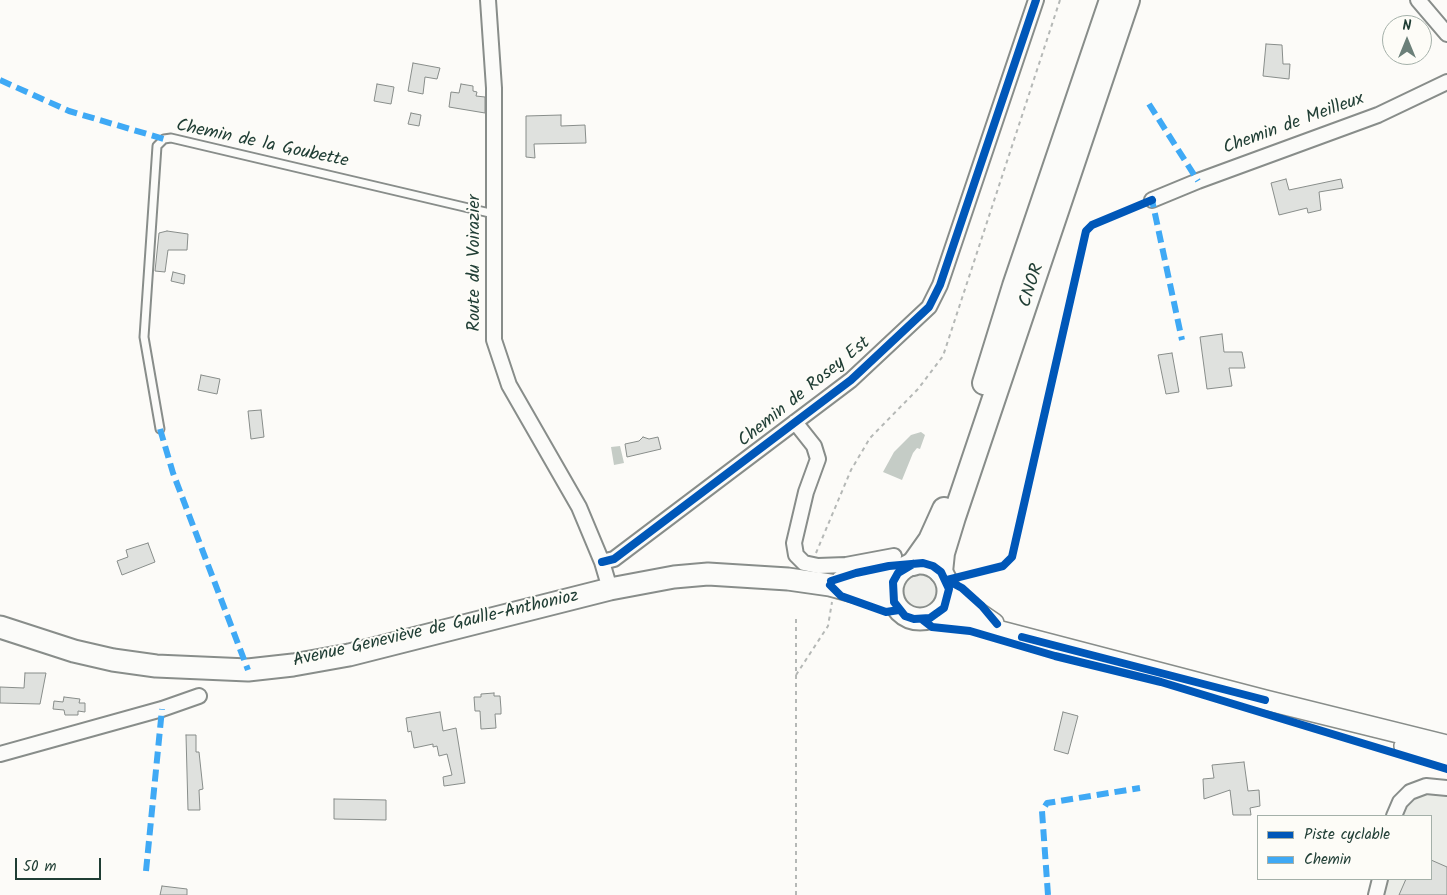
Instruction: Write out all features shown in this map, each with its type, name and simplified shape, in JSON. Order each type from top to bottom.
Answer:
[{"type":"highway","name":"CNOR","points":[[902,565],[930,540],[942,514],[1014,286],[1111,0]]},
{"type":"highway","name":"CNOR","points":[[945,580],[943,553],[954,517],[1128,0]]},
{"type":"main road","points":[[1022,637],[992,622],[956,597],[933,566],[923,563],[902,565],[893,582],[894,602],[899,610],[914,619],[923,620],[937,615],[952,616],[1022,637],[1447,745]]},
{"type":"main road","name":"Avenue Geneviève de Gaulle-Anthonioz","points":[[822,584],[876,579],[902,565]]},
{"type":"main road","name":"Avenue Geneviève de Gaulle-Anthonioz","points":[[0,627],[74,651],[113,660],[175,668],[248,670],[348,655],[610,589],[674,577],[708,574],[822,584],[894,602]]},
{"type":"main road","points":[[937,615],[944,608],[945,580]]},
{"type":"main road","points":[[1265,700],[1324,722],[1447,759]]},
{"type":"street","name":"Route du Voirazier","points":[[488,0],[494,88],[494,340],[509,385],[579,507],[602,562],[610,589]]},
{"type":"street","name":"Chemin de Rosey Est","points":[[602,562],[614,559],[851,380],[917,319],[934,300],[1036,0]]},
{"type":"street","points":[[1418,0],[1447,34]]},
{"type":"street","name":"Chemin de Meilleux","points":[[1152,200],[1198,181],[1378,115],[1447,82]]},
{"type":"street","points":[[795,422],[814,446],[818,459],[806,492],[804,509],[794,543],[796,555],[804,563],[818,566],[902,565]]},
{"type":"street","points":[[0,754],[162,709],[199,696]]},
{"type":"street","points":[[1394,815],[1400,802],[1410,792],[1426,786],[1447,788]]},
{"type":"street","points":[[1376,895],[1380,880]]},
{"type":"lane","name":"Chemin de la Goubette","points":[[160,429],[144,337],[157,146],[164,139],[171,138],[494,214]]},
{"type":"path","points":[[796,675],[828,626],[833,606],[822,584]]},
{"type":"path","points":[[796,615],[796,895]]},
{"type":"shaded area","points":[[921,432],[925,435],[920,449],[917,448],[913,453],[902,480],[883,472],[894,452],[911,435]]},
{"type":"shaded area","points":[[620,446],[624,463],[614,465],[611,447]]},
{"type":"shaded area","points":[[920,573],[933,579],[939,592],[933,605],[920,611],[907,605],[901,592],[907,579]]},
{"type":"shaded area","points":[[1420,792],[1447,792],[1447,895],[1383,895],[1387,880],[1432,880],[1432,815],[1402,815],[1405,801]]},
{"type":"building","points":[[1266,44],[1282,45],[1283,64],[1290,64],[1289,79],[1263,76]]},
{"type":"building","points":[[413,63],[440,68],[437,79],[425,77],[423,94],[408,91]]},
{"type":"building","points":[[377,84],[394,87],[391,104],[374,101]]},
{"type":"building","points":[[461,84],[473,86],[473,91],[477,92],[476,96],[485,97],[485,113],[449,107],[451,92],[459,93]]},
{"type":"building","points":[[411,113],[421,115],[419,126],[408,124]]},
{"type":"building","points":[[561,115],[561,126],[585,125],[586,143],[534,144],[535,158],[526,157],[526,116]]},
{"type":"building","points":[[1286,179],[1289,190],[1341,179],[1343,188],[1319,192],[1321,210],[1308,213],[1307,208],[1279,215],[1271,183]]},
{"type":"building","points":[[167,231],[188,234],[187,250],[168,250],[165,272],[155,271],[159,233]]},
{"type":"building","points":[[173,272],[185,275],[184,284],[171,281]]},
{"type":"building","points":[[1222,334],[1224,352],[1242,352],[1245,368],[1229,368],[1232,386],[1207,389],[1200,337]]},
{"type":"building","points":[[1172,353],[1179,392],[1166,394],[1158,355]]},
{"type":"building","points":[[201,375],[220,379],[217,394],[198,390]]},
{"type":"building","points":[[261,410],[264,437],[251,439],[248,411]]},
{"type":"building","points":[[643,437],[649,439],[658,437],[661,449],[627,457],[625,444],[639,441]]},
{"type":"building","points":[[148,543],[155,562],[122,575],[117,561],[128,557],[126,550]]},
{"type":"building","points":[[25,673],[46,673],[40,704],[0,703],[0,687],[24,688]]},
{"type":"building","points":[[494,693],[494,696],[500,696],[501,709],[501,714],[495,714],[496,728],[481,729],[480,711],[475,711],[474,697],[481,697],[481,694]]},
{"type":"building","points":[[64,697],[80,699],[79,703],[85,703],[85,712],[78,711],[78,715],[65,715],[64,710],[53,709],[54,701],[63,702]]},
{"type":"building","points":[[440,712],[443,731],[456,728],[465,783],[444,786],[443,777],[452,775],[447,754],[439,756],[437,746],[433,747],[433,744],[414,748],[411,731],[408,732],[406,718]]},
{"type":"building","points":[[1063,712],[1078,716],[1068,754],[1054,750]]},
{"type":"building","points":[[186,735],[196,735],[196,752],[199,752],[203,789],[199,790],[200,810],[188,810]]},
{"type":"building","points":[[1244,762],[1248,791],[1259,790],[1260,806],[1250,808],[1251,815],[1233,815],[1230,790],[1204,799],[1203,779],[1214,778],[1212,765]]},
{"type":"building","points":[[334,799],[386,800],[386,820],[334,819]]},
{"type":"building","points":[[1432,860],[1447,867],[1447,895],[1399,895],[1406,880],[1432,880]]},
{"type":"building","points":[[162,886],[187,889],[187,895],[160,895]]},
{"type":"marked path","points":[[0,80],[69,111],[164,139]]},
{"type":"marked path","points":[[1149,104],[1198,181]]},
{"type":"marked path","points":[[1148,202],[1152,200],[1182,340]]},
{"type":"marked path","points":[[160,429],[173,473],[248,670]]},
{"type":"marked path","points":[[146,871],[162,709]]},
{"type":"marked path","points":[[1048,895],[1042,811],[1047,803],[1140,788]]},
{"type":"cycle path","points":[[602,562],[614,559],[851,380],[929,307],[940,285],[1036,0]]},
{"type":"cycle path","points":[[947,580],[1003,566],[1012,557],[1086,231],[1092,225],[1152,200]]},
{"type":"cycle path","points":[[831,581],[889,566],[923,563],[933,566],[941,572],[949,589],[944,608],[930,618],[914,619],[905,616],[894,602],[893,582],[898,573],[913,564]]},
{"type":"cycle path","points":[[947,580],[962,588],[982,606],[997,624]]},
{"type":"cycle path","points":[[830,585],[841,596],[886,612],[899,610]]},
{"type":"cycle path","points":[[923,620],[932,627],[970,631],[1055,656],[1161,682],[1447,769]]},
{"type":"cycle path","points":[[1022,637],[1265,700]]}]
